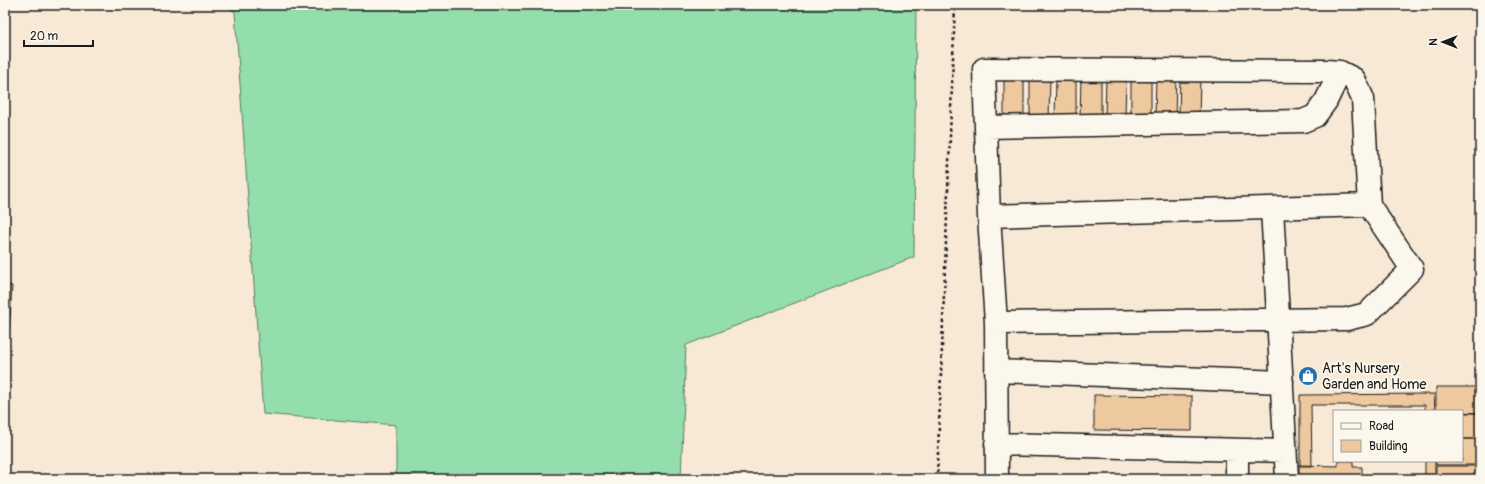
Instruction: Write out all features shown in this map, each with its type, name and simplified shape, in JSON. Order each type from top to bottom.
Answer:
[{"type":"lane","points":[[996,323],[1348,319],[1367,314],[1412,269],[1369,205],[1364,99],[1354,79],[1340,72],[984,69],[989,216],[996,323],[997,479]]},
{"type":"lane","points":[[986,127],[1303,121],[1315,116],[1326,101],[1340,72]]},
{"type":"lane","points":[[989,216],[1369,205]]},
{"type":"lane","points":[[1272,208],[1287,479]]},
{"type":"lane","points":[[996,371],[1282,382]]},
{"type":"lane","points":[[996,444],[1285,450]]},
{"type":"lane","points":[[1237,450],[1237,479]]},
{"type":"path","points":[[937,479],[955,5]]},
{"type":"green space","points":[[226,5],[916,5],[914,257],[686,345],[681,479],[396,479],[396,425],[263,414],[235,12]]},
{"type":"building","points":[[1131,76],[1151,76],[1151,117],[1131,117]]},
{"type":"building","points":[[1004,77],[1024,78],[1024,118],[1004,118]]},
{"type":"building","points":[[1081,77],[1101,77],[1101,118],[1080,118]]},
{"type":"building","points":[[1106,77],[1126,77],[1125,118],[1105,117]]},
{"type":"building","points":[[1156,77],[1176,77],[1175,118],[1155,117]]},
{"type":"building","points":[[1180,77],[1200,77],[1199,118],[1179,118]]},
{"type":"building","points":[[1030,78],[1050,78],[1049,119],[1030,119]]},
{"type":"building","points":[[1056,78],[1076,78],[1076,119],[1055,119]]},
{"type":"building","points":[[5,285],[12,286],[9,331],[5,331]]},
{"type":"building","points":[[1436,387],[1480,387],[1480,413],[1463,412],[1463,410],[1436,410]]},
{"type":"building","points":[[1434,394],[1435,410],[1425,410],[1425,405],[1311,405],[1312,466],[1300,466],[1300,395]]},
{"type":"building","points":[[1094,395],[1192,396],[1192,431],[1094,430]]},
{"type":"building","points":[[1463,413],[1480,413],[1480,439],[1463,439]]},
{"type":"building","points":[[1463,439],[1480,439],[1480,465],[1436,465],[1436,462],[1463,462]]},
{"type":"building","points":[[1338,462],[1353,462],[1353,467],[1362,467],[1362,479],[1299,479],[1299,465],[1338,466]]},
{"type":"building","points":[[1425,462],[1435,462],[1435,479],[1425,479]]},
{"type":"building","points":[[1436,466],[1480,466],[1480,479],[1436,479]]},
{"type":"place","name":"Art's Nursery Garden and Home","points":[[1308,376]]}]
